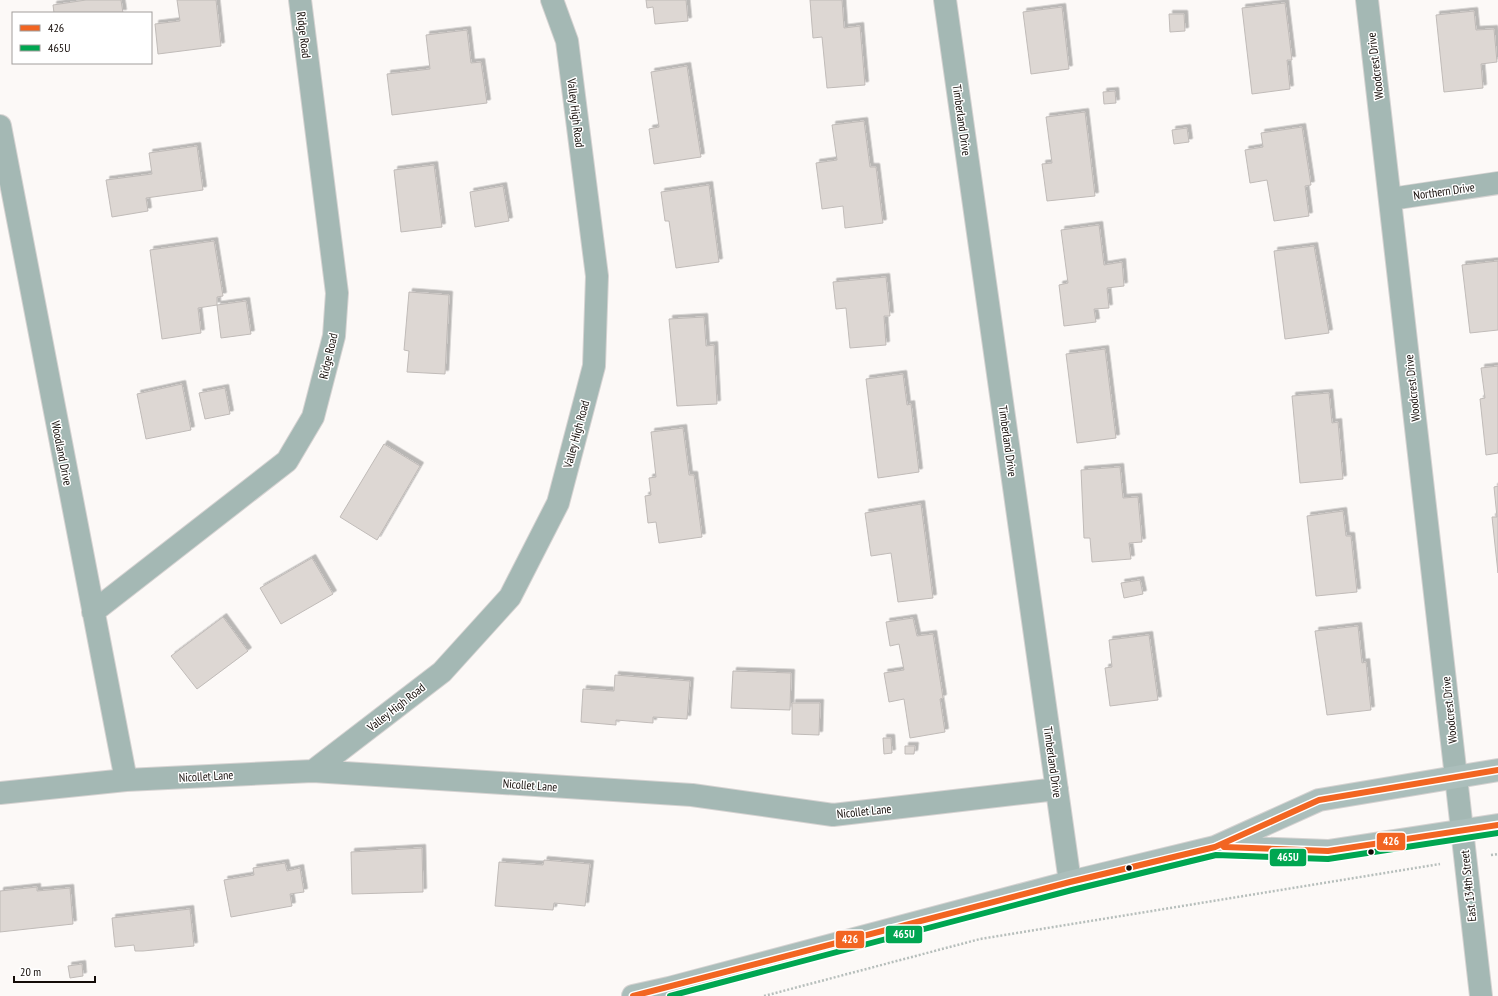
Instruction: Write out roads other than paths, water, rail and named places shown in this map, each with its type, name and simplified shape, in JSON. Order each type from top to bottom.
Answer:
[{"type":"main road","points":[[633,996],[669,992],[1070,882],[1215,847],[1319,800],[1498,770]]},
{"type":"main road","points":[[1215,847],[1328,851],[1498,824]]},
{"type":"street","name":"Ridge Road","points":[[93,612],[287,461],[313,417],[334,336],[337,293],[300,0]]},
{"type":"street","name":"Valley High Road","points":[[313,771],[442,672],[510,597],[558,502],[594,366],[597,276],[567,41],[552,0]]},
{"type":"street","name":"Timberland Drive","points":[[945,0],[1070,882]]},
{"type":"street","name":"Woodcrest Drive","points":[[1367,0],[1456,777]]},
{"type":"street","name":"Woodland Drive","points":[[0,126],[126,780]]},
{"type":"street","name":"Northern Drive","points":[[1391,199],[1498,183]]},
{"type":"street","name":"Nicollet Lane","points":[[0,793],[126,780],[313,771],[692,795],[833,815],[1057,789]]},
{"type":"street","name":"East 134th Street","points":[[1456,777],[1481,996]]}]
